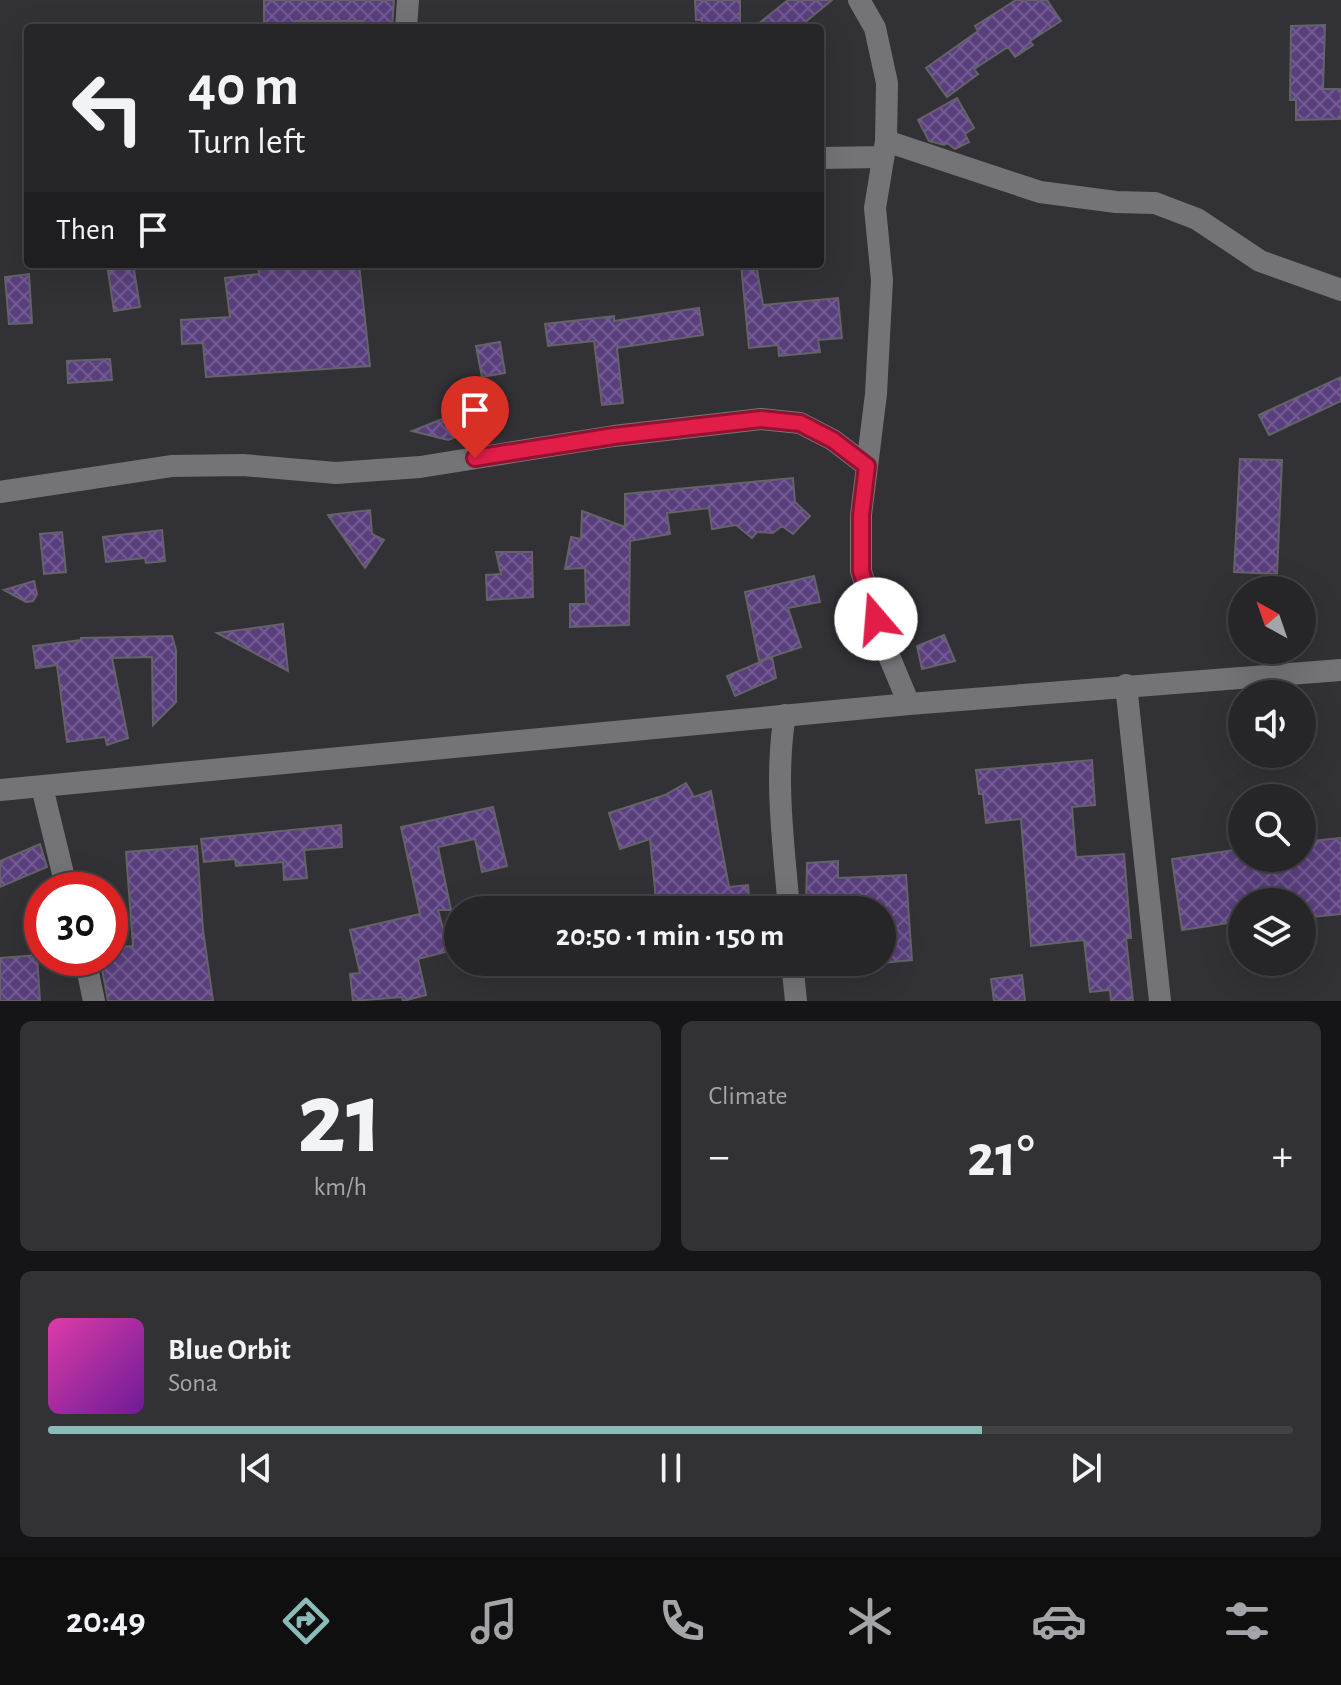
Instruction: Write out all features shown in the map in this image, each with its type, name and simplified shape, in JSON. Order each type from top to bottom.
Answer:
[{"type":"street","points":[[406,24],[408,0]]},
{"type":"street","points":[[859,0],[875,28],[887,83],[884,149],[875,208],[882,280],[876,394],[861,515],[861,571],[884,644],[909,704]]},
{"type":"street","points":[[824,157],[884,149],[1040,192],[1116,202],[1155,203],[1197,219],[1260,261],[1341,290]]},
{"type":"street","points":[[0,492],[171,466],[243,465],[336,473],[420,467],[614,436],[761,419],[800,423],[833,440],[867,466]]},
{"type":"street","points":[[0,790],[785,715],[1341,670]]},
{"type":"street","points":[[1126,685],[1160,1001]]},
{"type":"street","points":[[785,715],[780,773],[788,896]]},
{"type":"street","points":[[42,787],[63,872]]},
{"type":"street","points":[[89,976],[94,1001]]},
{"type":"street","points":[[793,976],[796,1001]]},
{"type":"building","points":[[264,0],[394,0],[392,24],[296,21],[296,24],[264,24]]},
{"type":"building","points":[[695,0],[740,0],[740,24],[702,24],[702,20],[696,20]]},
{"type":"building","points":[[788,0],[832,0],[803,24],[758,24]]},
{"type":"building","points":[[1016,0],[1047,0],[1061,21],[1030,41],[1033,45],[1015,57],[1008,47],[974,69],[978,74],[947,97],[926,68],[978,31],[975,26]]},
{"type":"building","points":[[1325,25],[1323,89],[1341,89],[1341,119],[1296,120],[1296,100],[1290,100],[1291,26]]},
{"type":"building","points":[[957,98],[974,128],[965,134],[969,142],[955,149],[947,143],[929,141],[918,120]]},
{"type":"building","points":[[108,268],[134,268],[140,307],[114,311]]},
{"type":"building","points":[[258,268],[359,268],[370,366],[206,377],[203,343],[182,344],[181,320],[230,317],[225,278],[259,274]]},
{"type":"building","points":[[741,268],[757,268],[763,305],[838,298],[842,338],[818,340],[820,352],[779,356],[778,345],[749,348]]},
{"type":"building","points":[[29,274],[32,323],[9,324],[5,277]]},
{"type":"building","points":[[699,308],[703,335],[617,348],[623,403],[602,405],[594,341],[548,346],[545,324],[614,316],[614,321]]},
{"type":"building","points":[[500,342],[505,373],[482,377],[476,346]]},
{"type":"building","points":[[110,359],[112,380],[68,383],[67,361]]},
{"type":"building","points":[[1341,377],[1341,401],[1269,435],[1259,415]]},
{"type":"building","points":[[455,414],[472,415],[470,436],[461,435],[448,440],[412,431]]},
{"type":"building","points":[[1240,459],[1282,460],[1277,574],[1234,572]]},
{"type":"building","points":[[793,478],[795,502],[810,516],[793,534],[782,526],[773,533],[757,532],[752,538],[736,525],[712,529],[709,508],[667,513],[670,534],[630,541],[629,625],[570,627],[570,604],[586,604],[585,568],[565,569],[571,537],[581,539],[582,511],[625,527],[625,494]]},
{"type":"building","points":[[370,510],[372,534],[384,540],[365,568],[328,515]]},
{"type":"building","points":[[162,530],[165,561],[146,563],[145,558],[106,562],[103,537]]},
{"type":"building","points":[[62,532],[66,572],[44,574],[40,534]]},
{"type":"building","points":[[496,552],[532,552],[533,597],[487,600],[486,575],[501,574]]},
{"type":"building","points":[[814,576],[820,602],[788,608],[801,647],[759,661],[745,592]]},
{"type":"building","points":[[34,581],[37,594],[33,601],[26,602],[4,590]]},
{"type":"building","points":[[283,624],[288,671],[217,633]]},
{"type":"building","points":[[944,635],[955,661],[922,669],[917,646]]},
{"type":"building","points":[[172,636],[176,650],[176,702],[153,725],[152,657],[112,658],[128,738],[107,745],[105,737],[67,742],[57,665],[36,668],[33,646],[81,638]]},
{"type":"building","points":[[772,657],[776,678],[735,696],[727,676]]},
{"type":"building","points":[[1092,760],[1095,805],[1072,807],[1076,857],[1124,854],[1131,938],[1126,938],[1133,1001],[1111,1001],[1110,990],[1090,992],[1084,940],[1031,946],[1021,819],[986,823],[983,794],[979,794],[976,770]]},
{"type":"building","points":[[686,783],[694,797],[711,791],[729,887],[748,885],[749,896],[656,896],[650,839],[620,849],[609,813],[665,795]]},
{"type":"building","points":[[493,807],[507,866],[482,872],[475,839],[438,847],[448,896],[444,896],[444,910],[438,910],[444,932],[444,952],[418,959],[426,995],[403,1001],[402,997],[353,1001],[350,974],[360,973],[350,930],[420,914],[401,827]]},
{"type":"building","points":[[341,825],[342,847],[304,850],[307,878],[284,880],[283,862],[236,866],[235,859],[204,862],[201,839]]},
{"type":"building","points":[[1341,838],[1341,914],[1316,917],[1316,888],[1228,888],[1228,923],[1182,930],[1172,859],[1228,851],[1228,872],[1316,872],[1316,841]]},
{"type":"building","points":[[40,844],[47,867],[24,872],[24,877],[0,887],[0,861]]},
{"type":"building","points":[[197,846],[203,930],[213,1001],[108,1001],[103,976],[128,976],[128,946],[133,946],[126,852]]},
{"type":"building","points":[[838,861],[838,878],[906,875],[912,960],[896,962],[896,896],[806,896],[807,863]]},
{"type":"building","points":[[24,956],[24,976],[38,976],[40,1001],[0,1001],[0,958]]},
{"type":"building","points":[[1022,975],[1025,1001],[994,1001],[991,979]]},
{"type":"route","points":[[475,458],[614,436],[761,419],[800,423],[833,440],[867,466],[861,515],[861,571],[876,619]]}]
